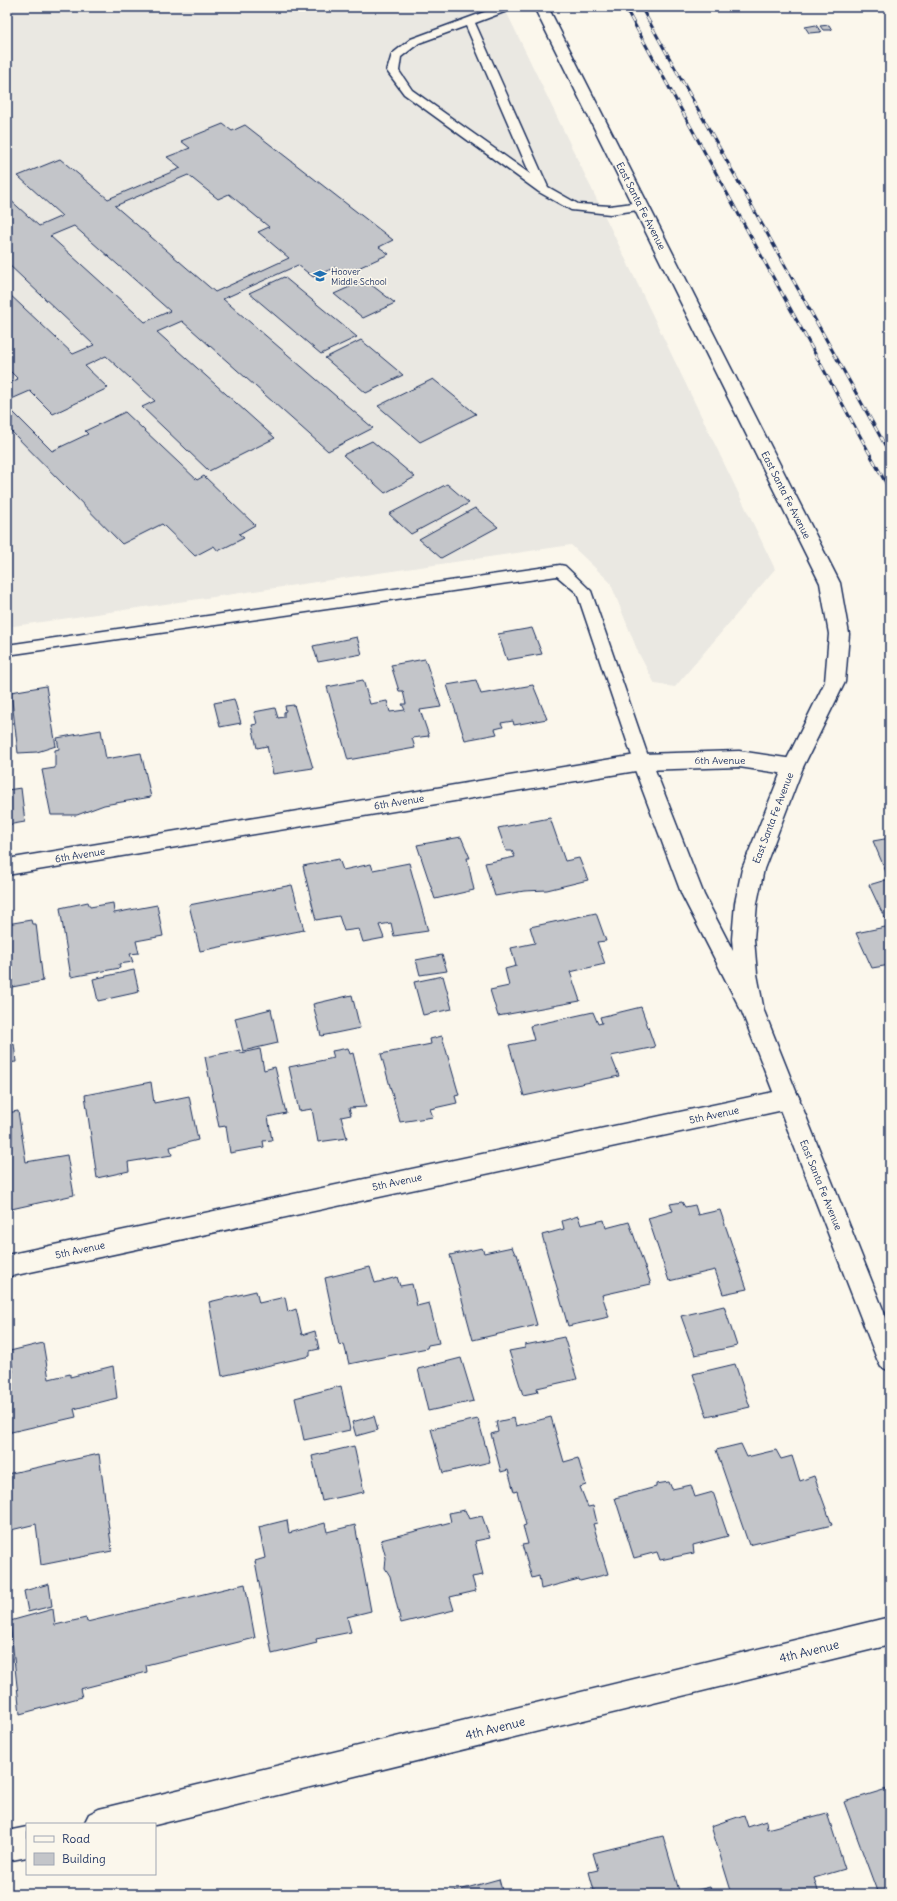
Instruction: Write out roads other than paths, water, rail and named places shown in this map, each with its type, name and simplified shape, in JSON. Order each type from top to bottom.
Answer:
[{"type":"street","name":"East Santa Fe Avenue","points":[[541,7],[830,583],[839,634],[835,682],[793,767],[753,869],[746,903],[744,946],[746,974],[753,1011]]},
{"type":"street","name":"6th Avenue","points":[[7,866],[642,762],[739,759],[793,767]]},
{"type":"street","name":"East Santa Fe Avenue","points":[[642,762],[693,895],[753,1011],[890,1359]]},
{"type":"street","name":"5th Avenue","points":[[7,1266],[788,1099]]},
{"type":"street","name":"4th Avenue","points":[[103,1823],[890,1631]]},
{"type":"street","points":[[7,1846],[26,1842]]},
{"type":"lane","points":[[508,7],[415,41],[396,56],[393,71],[408,92],[543,189],[575,207],[610,210],[641,206]]},
{"type":"lane","points":[[469,21],[543,189]]},
{"type":"lane","points":[[7,650],[560,570],[584,591],[642,762]]},
{"type":"railway","points":[[625,7],[888,487]]},
{"type":"railway","points":[[641,7],[890,454]]},
{"type":"railway","points":[[888,486],[890,490]]},
{"type":"place","name":"Hoover Middle School","points":[[320,276]]}]
